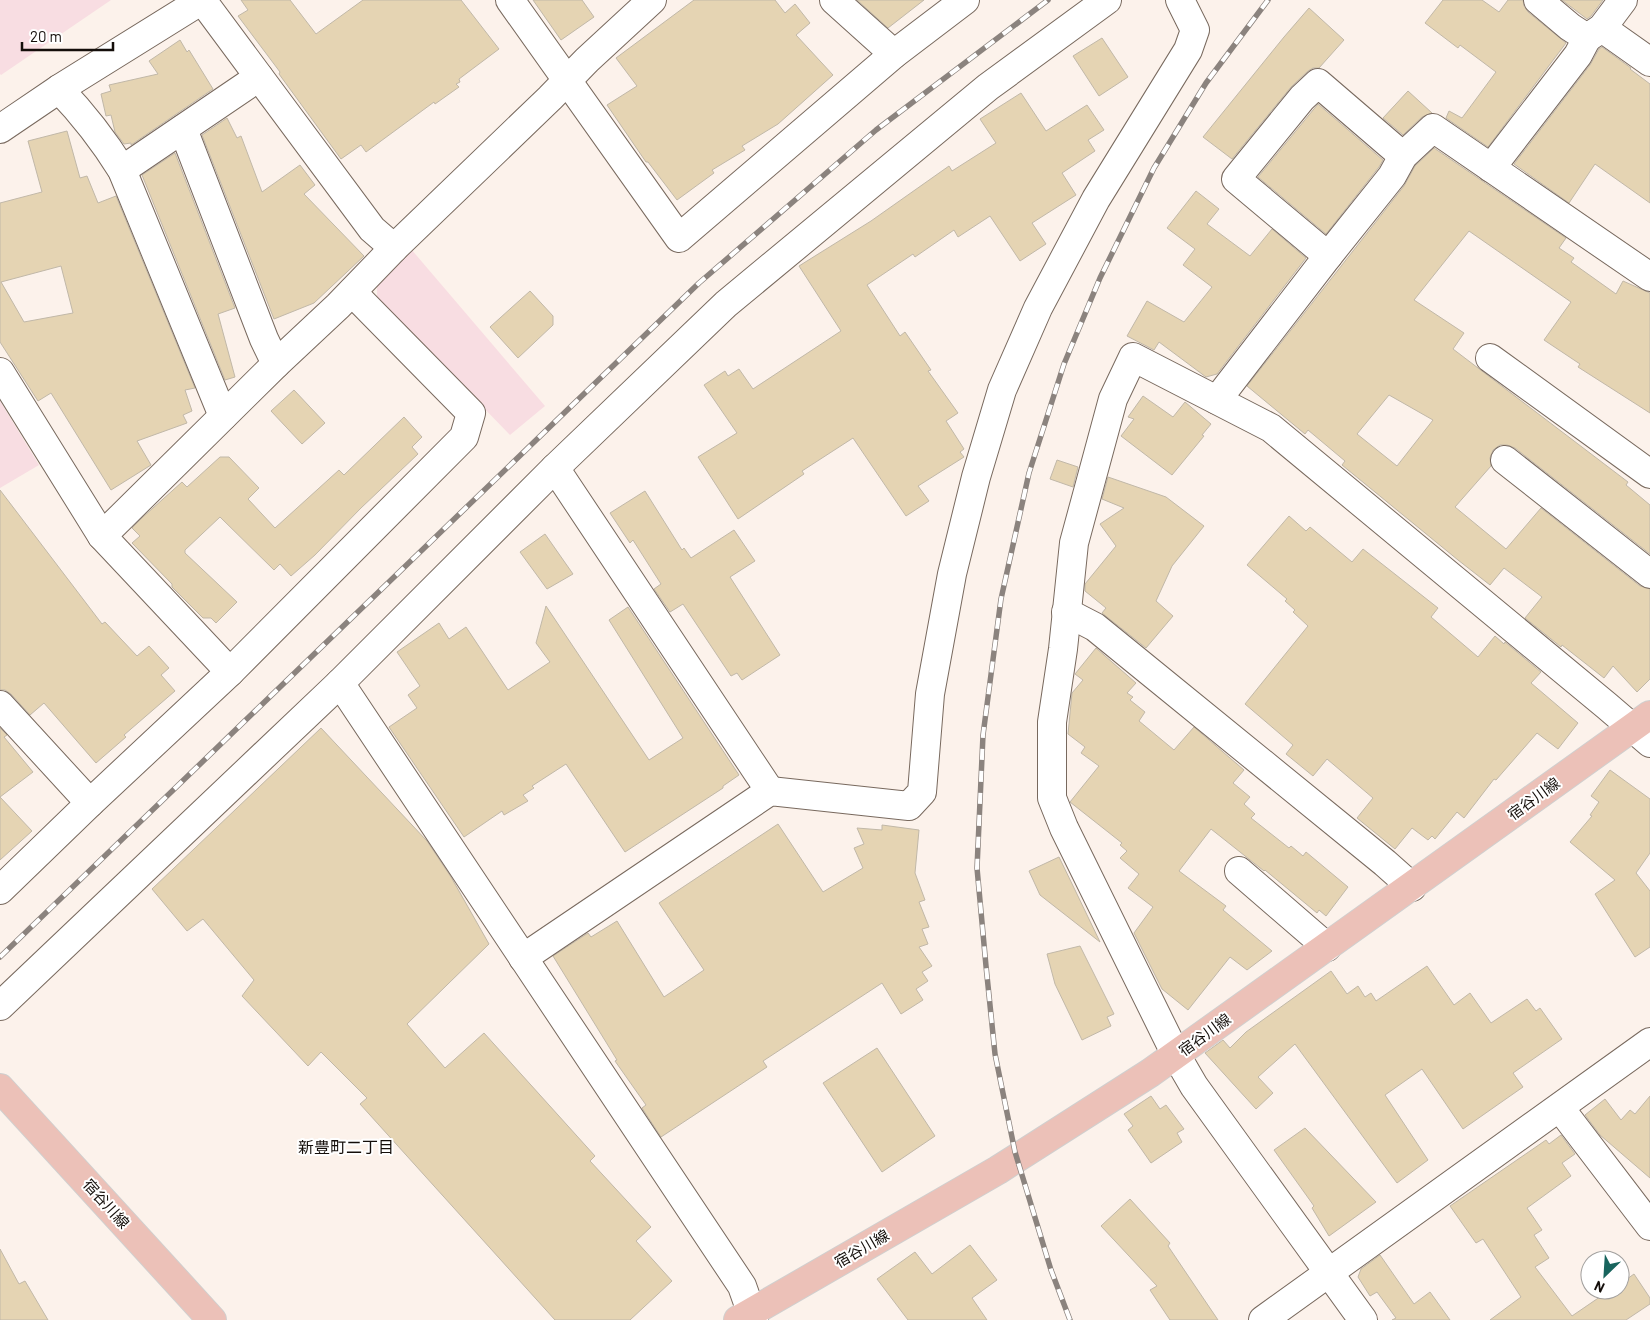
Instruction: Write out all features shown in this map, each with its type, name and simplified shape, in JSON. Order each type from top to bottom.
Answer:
[{"type":"main road","name":"宿谷川線","points":[[748,1318],[998,1170],[1176,1056],[1412,887],[1644,729]]},
{"type":"main road","name":"宿谷川線","points":[[0,1088],[212,1320]]},
{"type":"street","points":[[0,130],[59,89],[202,0],[372,229],[394,248]]},
{"type":"street","points":[[510,0],[679,238],[894,54],[965,0]]},
{"type":"street","points":[[102,536],[276,364],[352,292],[394,248],[652,0]]},
{"type":"street","points":[[834,0],[894,54]]},
{"type":"street","points":[[0,1006],[340,683],[555,468],[726,304],[988,87],[1107,0]]},
{"type":"street","points":[[523,958],[770,791],[909,806],[922,792],[930,694],[952,574],[976,477],[1002,390],[1038,308],[1096,199],[1188,50],[1195,30],[1180,0]]},
{"type":"street","points":[[1538,0],[1570,27],[1595,33],[1650,62]]},
{"type":"street","points":[[1491,168],[1622,0]]},
{"type":"street","points":[[122,170],[259,77]]},
{"type":"street","points":[[1328,256],[1236,179],[1302,98],[1318,83],[1403,156]]},
{"type":"street","points":[[59,89],[80,111],[122,170],[224,416]]},
{"type":"street","points":[[1217,400],[1392,176],[1403,156],[1433,128],[1650,277]]},
{"type":"street","points":[[183,129],[264,339],[276,364]]},
{"type":"street","points":[[0,890],[230,672],[464,437],[471,413],[352,292]]},
{"type":"street","points":[[1362,1320],[1194,1086],[1176,1056],[1064,828],[1052,798],[1052,722],[1074,544],[1113,399],[1133,358],[1271,428],[1600,700],[1644,729]]},
{"type":"street","points":[[1490,358],[1650,474]]},
{"type":"street","points":[[0,372],[102,536],[230,672]]},
{"type":"street","points":[[1505,460],[1650,574]]},
{"type":"street","points":[[555,468],[770,791]]},
{"type":"street","points":[[1066,612],[1095,627],[1412,887]]},
{"type":"street","points":[[340,683],[742,1286],[748,1318]]},
{"type":"street","points":[[0,706],[90,803]]},
{"type":"street","points":[[1239,871],[1327,947]]},
{"type":"street","points":[[1263,1320],[1650,1042]]},
{"type":"street","points":[[1560,1108],[1650,1226]]},
{"type":"shaded area","points":[[0,0],[111,0],[1,75]]},
{"type":"shaded area","points":[[411,249],[545,406],[510,435],[377,298],[377,284]]},
{"type":"shaded area","points":[[0,401],[39,465],[0,488]]},
{"type":"building","points":[[241,0],[290,0],[316,34],[363,0],[461,0],[499,49],[459,79],[460,82],[456,84],[459,87],[435,104],[434,102],[366,152],[361,145],[341,159],[238,16],[248,10]]},
{"type":"building","points":[[533,0],[582,0],[594,17],[561,40]]},
{"type":"building","points":[[694,0],[775,0],[785,13],[795,4],[810,23],[796,35],[833,75],[778,124],[742,146],[745,150],[712,170],[714,173],[677,200],[648,162],[646,162],[607,105],[637,86],[616,58]]},
{"type":"building","points":[[857,0],[924,0],[888,28]]},
{"type":"building","points":[[1443,0],[1482,0],[1499,12],[1508,0],[1523,0],[1528,12],[1566,43],[1488,147],[1446,118],[1449,111],[1462,118],[1496,72],[1460,45],[1458,48],[1425,23]]},
{"type":"building","points":[[1562,0],[1603,0],[1587,19]]},
{"type":"building","points":[[1309,8],[1344,40],[1319,68],[1313,68],[1308,71],[1291,87],[1232,159],[1203,137]]},
{"type":"building","points":[[1102,38],[1128,77],[1099,96],[1073,56]]},
{"type":"building","points":[[180,40],[187,52],[189,50],[213,89],[131,145],[131,143],[124,144],[115,132],[111,115],[106,116],[101,94],[111,91],[109,85],[158,74],[149,61]]},
{"type":"building","points":[[1602,47],[1650,84],[1650,203],[1595,164],[1569,203],[1514,164]]},
{"type":"building","points":[[1408,91],[1432,113],[1422,117],[1403,135],[1383,118]]},
{"type":"building","points":[[1021,93],[1046,131],[1087,105],[1104,130],[1088,140],[1095,151],[1062,173],[1076,195],[1032,223],[1046,244],[1020,261],[990,216],[958,237],[954,230],[915,257],[913,254],[867,285],[900,336],[905,332],[931,370],[928,371],[958,413],[946,421],[964,449],[960,452],[964,457],[918,486],[929,501],[906,516],[853,438],[802,471],[804,474],[738,519],[698,457],[737,433],[704,385],[725,371],[728,376],[739,369],[753,389],[841,331],[799,266],[871,221],[949,166],[952,171],[996,143],[980,119]]},
{"type":"building","points":[[1318,104],[1383,160],[1326,234],[1258,177]]},
{"type":"building","points":[[227,118],[237,138],[241,136],[262,192],[300,165],[315,185],[304,194],[364,256],[314,303],[274,319],[202,135]]},
{"type":"building","points":[[67,131],[80,178],[87,176],[98,203],[116,196],[195,388],[185,390],[192,411],[183,415],[187,423],[137,441],[151,465],[111,490],[51,393],[38,401],[0,342],[0,203],[42,192],[28,141]],"holes":[[[61,266],[73,313],[24,322],[1,282]]]},
{"type":"building","points":[[1434,148],[1566,238],[1559,248],[1574,258],[1571,262],[1616,294],[1623,281],[1650,293],[1650,413],[1578,367],[1580,364],[1544,340],[1571,302],[1469,231],[1414,300],[1464,333],[1453,349],[1628,482],[1626,485],[1650,505],[1650,554],[1515,448],[1500,445],[1493,450],[1490,458],[1491,466],[1455,507],[1506,549],[1541,508],[1640,586],[1650,589],[1650,679],[1637,692],[1613,666],[1604,678],[1525,618],[1542,597],[1504,568],[1490,585],[1342,465],[1345,461],[1308,430],[1305,434],[1247,386],[1404,186],[1415,166]],"holes":[[[1389,395],[1433,420],[1397,466],[1357,434]]]},
{"type":"building","points":[[175,153],[235,308],[218,314],[235,377],[225,380],[142,175]]},
{"type":"building","points":[[1196,191],[1219,209],[1207,224],[1250,256],[1272,229],[1306,258],[1217,374],[1206,377],[1159,342],[1154,350],[1127,336],[1147,301],[1184,322],[1212,287],[1183,265],[1195,249],[1167,228]]},
{"type":"building","points":[[530,291],[553,316],[553,325],[518,358],[490,327]]},
{"type":"building","points":[[294,390],[325,423],[302,444],[271,411]]},
{"type":"building","points":[[1143,396],[1173,417],[1185,402],[1211,424],[1202,435],[1204,436],[1172,475],[1121,436],[1134,419],[1128,417]]},
{"type":"building","points":[[404,417],[422,437],[412,447],[418,454],[291,576],[280,564],[274,570],[220,517],[185,550],[185,553],[237,602],[216,623],[211,618],[203,618],[132,543],[140,536],[132,528],[143,517],[182,482],[187,487],[220,457],[229,457],[259,488],[248,499],[275,528],[339,470],[344,475]]},
{"type":"building","points":[[1057,460],[1078,467],[1073,487],[1050,479]]},
{"type":"building","points":[[1108,477],[1166,497],[1204,526],[1172,566],[1156,601],[1173,616],[1146,648],[1102,613],[1106,608],[1085,591],[1085,584],[1116,546],[1100,524],[1124,508],[1102,499]]},
{"type":"building","points":[[0,490],[102,624],[105,622],[137,656],[149,646],[169,668],[161,675],[175,691],[124,735],[126,737],[96,763],[44,703],[30,715],[11,694],[5,690],[0,690]]},
{"type":"building","points":[[645,491],[682,550],[684,548],[691,558],[734,530],[755,561],[730,577],[780,655],[742,680],[737,673],[731,676],[683,604],[670,612],[654,589],[661,584],[633,540],[630,543],[610,513]]},
{"type":"building","points":[[1289,516],[1306,531],[1310,527],[1352,562],[1363,549],[1438,608],[1431,617],[1478,657],[1495,636],[1541,672],[1531,683],[1578,723],[1558,749],[1537,733],[1496,780],[1494,779],[1464,818],[1457,812],[1435,839],[1432,836],[1428,840],[1412,828],[1395,849],[1357,818],[1373,798],[1327,759],[1313,776],[1286,754],[1293,745],[1245,704],[1308,626],[1293,612],[1295,610],[1285,601],[1287,599],[1247,565]]},
{"type":"building","points":[[545,534],[573,574],[547,589],[520,552]]},
{"type":"building","points":[[546,606],[649,760],[683,738],[609,620],[628,607],[739,775],[723,786],[723,788],[625,852],[566,764],[532,786],[534,788],[523,795],[528,801],[504,815],[502,811],[464,837],[389,727],[417,708],[408,695],[420,686],[397,652],[439,623],[449,639],[466,627],[508,690],[550,662],[536,643]]},
{"type":"building","points":[[1096,648],[1136,683],[1127,693],[1133,697],[1130,700],[1145,712],[1139,721],[1174,750],[1194,727],[1244,770],[1233,783],[1250,797],[1244,804],[1255,814],[1251,818],[1289,848],[1291,846],[1303,856],[1306,852],[1348,887],[1326,916],[1319,910],[1317,913],[1211,829],[1179,871],[1226,906],[1223,910],[1272,951],[1247,970],[1230,957],[1188,1010],[1162,989],[1134,933],[1153,907],[1128,888],[1139,874],[1120,858],[1127,851],[1120,845],[1122,843],[1070,802],[1099,766],[1081,753],[1085,747],[1068,734],[1072,693],[1083,680],[1075,674]]},
{"type":"building","points":[[0,728],[7,735],[4,737],[33,772],[0,797]]},
{"type":"building","points":[[321,728],[427,841],[451,877],[489,944],[407,1024],[445,1068],[484,1033],[595,1156],[590,1161],[651,1227],[636,1241],[672,1281],[630,1320],[555,1320],[360,1104],[367,1098],[321,1052],[308,1066],[242,996],[254,980],[203,919],[187,931],[152,889]]},
{"type":"building","points":[[1610,770],[1650,799],[1650,853],[1636,873],[1650,891],[1650,947],[1635,957],[1595,894],[1615,880],[1570,842],[1592,816],[1590,815],[1599,802],[1591,796]]},
{"type":"building","points":[[0,797],[32,831],[0,860]]},
{"type":"building","points":[[778,824],[823,892],[863,868],[854,848],[864,844],[857,828],[882,830],[882,825],[919,830],[915,873],[925,900],[919,902],[929,927],[922,929],[928,944],[919,947],[932,966],[922,972],[928,981],[916,989],[923,1000],[901,1014],[882,983],[763,1061],[767,1067],[661,1137],[642,1108],[646,1105],[615,1061],[617,1060],[553,956],[588,933],[591,937],[617,921],[664,997],[704,970],[659,903]]},
{"type":"building","points":[[1059,857],[1100,942],[1040,895],[1029,871]]},
{"type":"building","points":[[1080,946],[1114,1014],[1107,1017],[1111,1026],[1082,1040],[1055,984],[1047,954]]},
{"type":"building","points":[[1427,966],[1454,1005],[1470,993],[1491,1023],[1527,999],[1536,1011],[1540,1008],[1562,1039],[1513,1073],[1523,1087],[1463,1129],[1422,1069],[1385,1095],[1428,1160],[1397,1183],[1295,1044],[1258,1077],[1273,1093],[1256,1109],[1205,1053],[1223,1040],[1230,1048],[1246,1032],[1331,971],[1347,994],[1358,986],[1365,997],[1371,993],[1376,1001]]},
{"type":"building","points":[[877,1048],[935,1136],[882,1172],[823,1083]]},
{"type":"building","points":[[1151,1096],[1160,1109],[1166,1105],[1184,1129],[1177,1133],[1182,1142],[1151,1163],[1128,1130],[1133,1126],[1124,1114]]},
{"type":"building","points":[[1650,1096],[1650,1178],[1600,1135],[1585,1115],[1605,1099],[1621,1120],[1630,1110],[1635,1114]]},
{"type":"building","points":[[1305,1128],[1376,1202],[1329,1236],[1312,1208],[1314,1206],[1274,1150]]},
{"type":"building","points":[[1561,1135],[1575,1154],[1562,1163],[1571,1176],[1527,1208],[1542,1230],[1534,1235],[1549,1258],[1535,1267],[1572,1316],[1595,1300],[1630,1300],[1630,1277],[1634,1274],[1650,1298],[1650,1304],[1626,1320],[1490,1320],[1521,1297],[1483,1239],[1476,1243],[1450,1206],[1546,1140],[1549,1144]]},
{"type":"building","points":[[1130,1199],[1170,1243],[1168,1246],[1218,1320],[1170,1320],[1150,1290],[1157,1286],[1101,1226]]},
{"type":"building","points":[[970,1245],[997,1280],[972,1298],[987,1320],[908,1320],[877,1279],[915,1252],[932,1274]]},
{"type":"building","points":[[0,1249],[19,1284],[25,1281],[48,1320],[0,1320]]},
{"type":"building","points":[[1380,1255],[1414,1304],[1430,1292],[1450,1320],[1392,1320],[1396,1318],[1377,1292],[1370,1296],[1358,1277],[1361,1269]]},
{"type":"railway","points":[[0,957],[699,283],[876,130],[1048,0]]},
{"type":"railway","points":[[1070,1320],[1051,1270],[1015,1152],[995,1054],[986,966],[977,868],[983,735],[1001,599],[1029,473],[1064,364],[1100,278],[1154,168],[1206,83],[1268,0]]},
{"type":"district","name":"新豊町二丁目","points":[[346,1147]]}]
